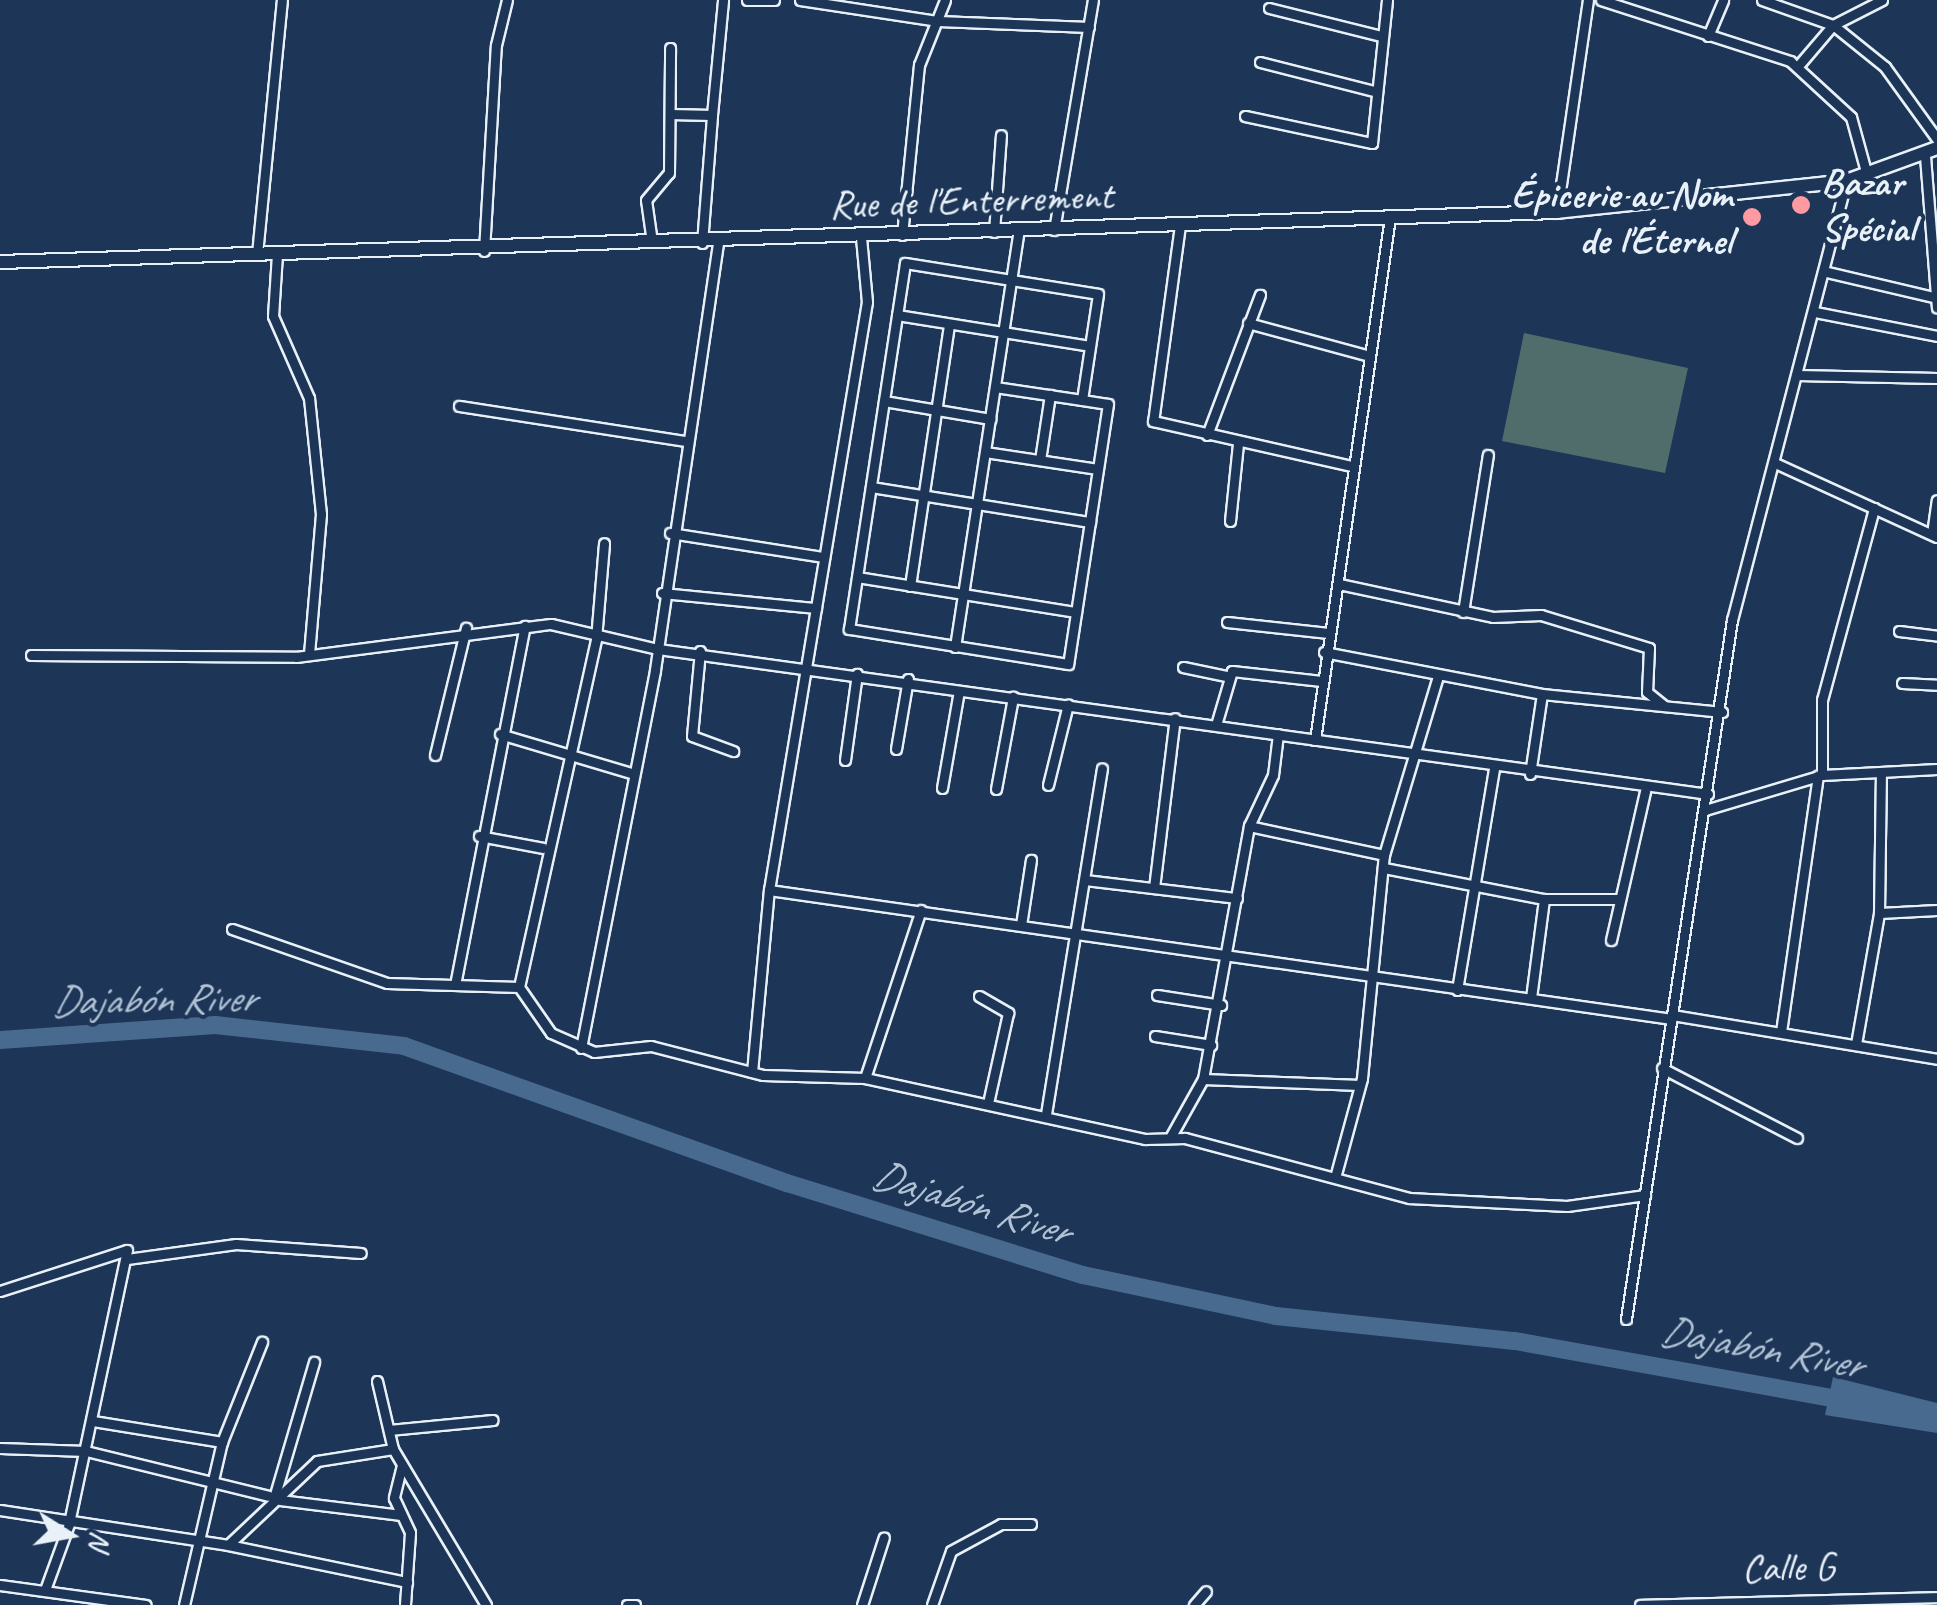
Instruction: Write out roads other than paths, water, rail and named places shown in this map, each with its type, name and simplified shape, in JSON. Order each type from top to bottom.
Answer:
[{"type":"street","points":[[257,254],[282,0]]},
{"type":"street","points":[[484,252],[496,44],[507,0]]},
{"type":"street","points":[[702,243],[722,0]]},
{"type":"street","points":[[747,0],[774,0]]},
{"type":"street","points":[[800,0],[938,21],[1089,27]]},
{"type":"street","points":[[902,235],[920,65],[945,0]]},
{"type":"street","points":[[1054,230],[1093,0]]},
{"type":"street","points":[[1245,116],[1372,143],[1374,90],[1387,0]]},
{"type":"street","points":[[1557,212],[1588,0]]},
{"type":"street","points":[[1601,0],[1798,66],[1850,117],[1867,176]]},
{"type":"street","points":[[1708,36],[1724,0]]},
{"type":"street","points":[[1762,0],[1833,26],[1898,79],[1937,139]]},
{"type":"street","points":[[1798,66],[1833,26],[1882,0]]},
{"type":"street","points":[[1269,8],[1380,36]]},
{"type":"street","points":[[652,245],[646,200],[669,174],[670,48]]},
{"type":"street","points":[[1260,62],[1374,90]]},
{"type":"street","points":[[670,114],[712,115]]},
{"type":"street","points":[[994,232],[1001,135]]},
{"type":"street","points":[[1931,152],[1937,308]]},
{"type":"street","name":"Rue de l'Enterrement","points":[[0,262],[484,252],[1557,212],[1846,181],[1931,152]]},
{"type":"street","points":[[1626,1319],[1662,1068],[1722,712],[1732,620],[1827,272],[1846,181]]},
{"type":"street","points":[[1315,740],[1324,652],[1340,584],[1366,355],[1390,217]]},
{"type":"street","points":[[1180,225],[1150,410],[1154,421],[1351,466]]},
{"type":"street","points":[[955,647],[1020,230]]},
{"type":"street","points":[[752,1072],[769,890],[867,302],[860,237]]},
{"type":"street","points":[[581,1048],[631,772],[658,649],[670,533],[718,242]]},
{"type":"street","points":[[276,254],[273,316],[309,398],[321,514],[309,654]]},
{"type":"street","points":[[995,386],[1050,395],[1082,400],[1108,404],[1068,664],[850,629],[905,264],[1098,294],[1082,400]]},
{"type":"street","points":[[1827,272],[1936,298]]},
{"type":"street","points":[[1208,435],[1260,295]]},
{"type":"street","points":[[1815,312],[1937,336]]},
{"type":"street","points":[[897,316],[1090,346]]},
{"type":"street","points":[[1248,323],[1366,355]]},
{"type":"street","points":[[910,586],[950,325]]},
{"type":"street","points":[[1797,375],[1937,378]]},
{"type":"street","points":[[1040,460],[1050,395]]},
{"type":"street","points":[[884,401],[990,419]]},
{"type":"street","points":[[459,406],[686,441]]},
{"type":"street","points":[[1230,520],[1238,442]]},
{"type":"street","points":[[985,452],[1098,469]]},
{"type":"street","points":[[1463,612],[1488,455]]},
{"type":"street","points":[[1775,463],[1935,536],[1937,500]]},
{"type":"street","points":[[871,487],[1090,522]]},
{"type":"street","points":[[1782,1032],[1820,776],[1822,700],[1874,508]]},
{"type":"street","points":[[670,533],[824,557]]},
{"type":"street","points":[[604,544],[596,639],[570,756],[543,848],[518,987],[538,1021],[581,1048],[661,1047],[752,1072],[865,1078],[1046,1114],[1145,1139],[1171,1136],[1336,1174],[1409,1198],[1496,1206],[1604,1205],[1645,1195]]},
{"type":"street","points":[[858,577],[1076,612]]},
{"type":"street","points":[[1340,584],[1463,612],[1541,615],[1648,648],[1648,692],[1664,706]]},
{"type":"street","points":[[662,593],[816,608]]},
{"type":"street","points":[[1227,622],[1328,634]]},
{"type":"street","points":[[31,654],[309,654],[466,628],[525,626],[658,649],[806,663],[960,690],[1175,718],[1412,759],[1644,791],[1708,794]]},
{"type":"street","points":[[455,986],[480,836],[525,626]]},
{"type":"street","points":[[435,755],[466,628]]},
{"type":"street","points":[[1899,631],[1937,636]]},
{"type":"street","points":[[700,651],[692,736],[733,751]]},
{"type":"street","points":[[1324,652],[1437,679],[1722,712]]},
{"type":"street","points":[[1183,667],[1226,676],[1321,681]]},
{"type":"street","points":[[846,760],[857,674]]},
{"type":"street","points":[[1216,725],[1226,676]]},
{"type":"street","points":[[1336,1174],[1360,1085],[1384,855],[1437,679]]},
{"type":"street","points":[[896,749],[908,680]]},
{"type":"street","points":[[1902,683],[1937,686]]},
{"type":"street","points":[[942,788],[960,690]]},
{"type":"street","points":[[1530,774],[1542,694]]},
{"type":"street","points":[[996,789],[1013,697]]},
{"type":"street","points":[[1048,785],[1068,704]]},
{"type":"street","points":[[1154,888],[1175,718]]},
{"type":"street","points":[[500,734],[631,772]]},
{"type":"street","points":[[1171,1136],[1203,1080],[1232,955],[1249,826],[1273,776],[1278,734]]},
{"type":"street","points":[[1456,990],[1494,768]]},
{"type":"street","points":[[1046,1114],[1102,769]]},
{"type":"street","points":[[1706,810],[1820,776],[1937,769]]},
{"type":"street","points":[[1856,1044],[1879,913],[1880,774]]},
{"type":"street","points":[[1611,940],[1644,791]]},
{"type":"street","points":[[1249,826],[1384,855]]},
{"type":"street","points":[[480,836],[543,848]]},
{"type":"street","points":[[1021,926],[1031,860]]},
{"type":"street","points":[[1384,868],[1544,899],[1619,900]]},
{"type":"street","points":[[1085,880],[1237,898]]},
{"type":"street","points":[[769,890],[1232,955],[1372,981],[1782,1032],[1937,1059]]},
{"type":"street","points":[[1531,998],[1544,899]]},
{"type":"street","points":[[865,1078],[921,910]]},
{"type":"street","points":[[1879,913],[1937,910]]},
{"type":"street","points":[[232,929],[387,983],[518,987]]},
{"type":"street","points":[[1157,995],[1221,1005]]},
{"type":"street","points":[[979,996],[1008,1013],[988,1103]]},
{"type":"street","points":[[1155,1036],[1212,1045]]},
{"type":"street","points":[[1662,1068],[1797,1138]]},
{"type":"street","points":[[1203,1080],[1360,1085]]},
{"type":"street","points":[[126,1260],[236,1244],[360,1253]]},
{"type":"street","points":[[0,1291],[122,1246],[126,1260],[93,1421],[69,1524],[45,1590]]},
{"type":"street","points":[[184,1605],[222,1442],[262,1342]]},
{"type":"street","points":[[274,1498],[314,1362]]},
{"type":"street","points":[[377,1381],[394,1449],[486,1605]]},
{"type":"street","points":[[389,1430],[493,1420]]},
{"type":"street","points":[[93,1421],[222,1442]]},
{"type":"street","points":[[0,1448],[86,1450],[212,1479],[274,1498],[401,1514]]},
{"type":"street","points":[[228,1545],[317,1462],[394,1449]]},
{"type":"street","points":[[402,1464],[394,1498],[410,1533],[405,1605]]},
{"type":"street","points":[[0,1510],[69,1524],[228,1545],[407,1582]]},
{"type":"street","points":[[932,1605],[951,1551],[1001,1524],[1030,1524]]},
{"type":"street","points":[[862,1605],[884,1537]]},
{"type":"street","points":[[0,1586],[146,1605]]},
{"type":"street","points":[[1194,1605],[1206,1590]]},
{"type":"street","name":"Calle G","points":[[1640,1605],[1937,1596]]},
{"type":"street","points":[[627,1605],[635,1605]]},
{"type":"water","points":[[1833,1377],[1937,1403],[1937,1433],[1825,1415]]},
{"type":"waterway","name":"Dajabón River","points":[[0,1040],[215,1025],[404,1046],[787,1183],[1083,1275],[1276,1316],[1515,1341],[1848,1401]]},
{"type":"place","name":"Bazar Spécial","points":[[1801,205]]},
{"type":"place","name":"Épicerie au Nom de l'Éternel","points":[[1752,217]]}]
